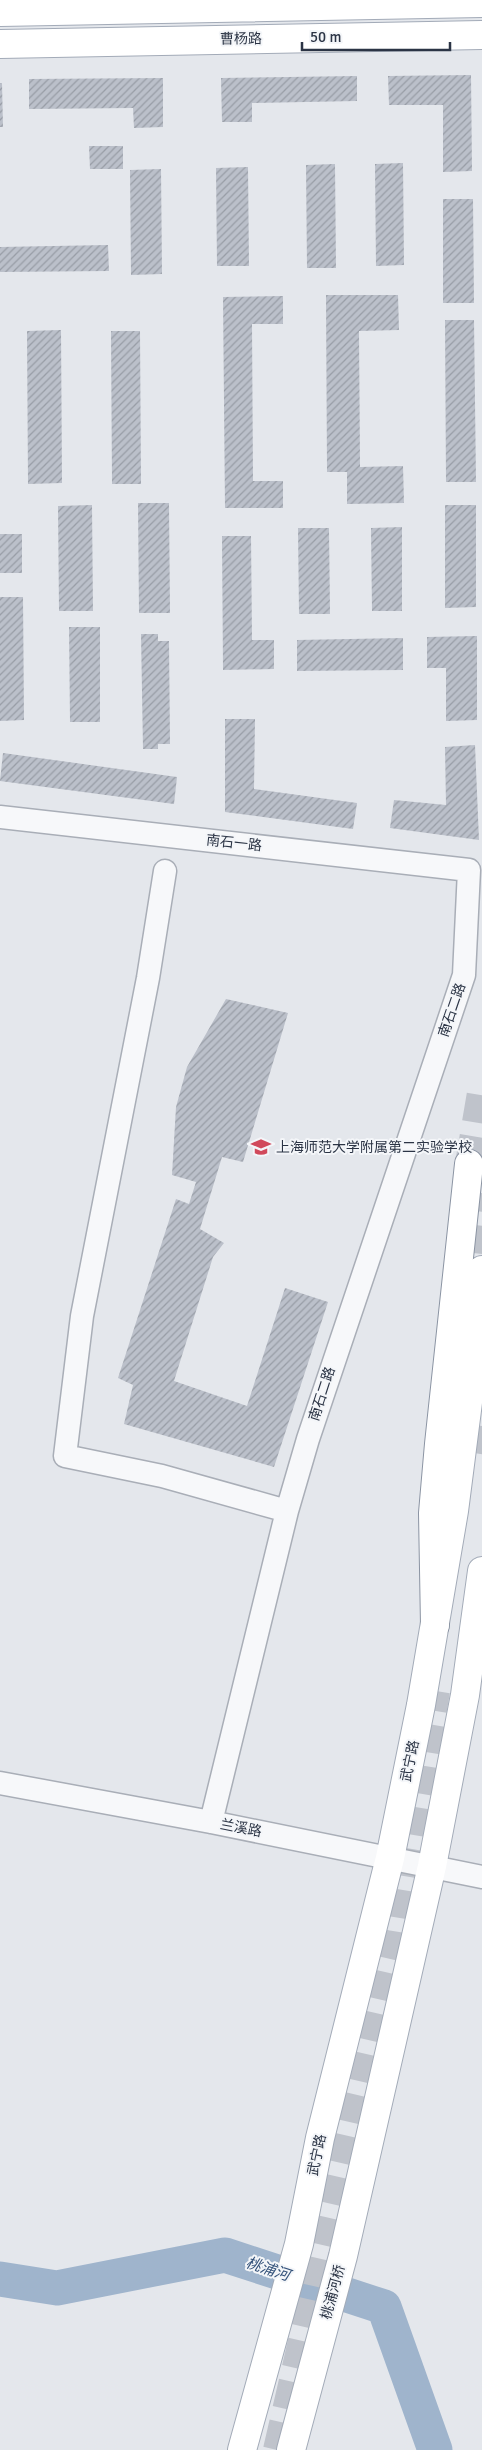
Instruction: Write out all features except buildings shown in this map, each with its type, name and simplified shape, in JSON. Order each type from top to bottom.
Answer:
[{"type":"main road","points":[[0,12],[482,3]]},
{"type":"main road","name":"曹杨路","points":[[0,44],[482,35]]},
{"type":"main road","points":[[435,1625],[433,1513],[469,1164]]},
{"type":"main road","name":"武宁路","points":[[242,2450],[299,2244],[320,2138],[390,1858],[422,1705],[456,1492],[477,1332],[482,1270]]},
{"type":"main road","points":[[432,1866],[465,1696],[482,1571]]},
{"type":"main road","name":"桃浦河桥","points":[[291,2450],[343,2256],[432,1866]]},
{"type":"street","name":"南石一路","points":[[0,817],[469,870]]},
{"type":"street","name":"南石二路","points":[[211,1822],[287,1511],[330,1371],[464,975],[469,870]]},
{"type":"street","points":[[165,871],[148,978],[82,1316],[65,1456],[162,1476],[287,1511]]},
{"type":"street","name":"兰溪路","points":[[0,1783],[211,1822],[482,1877]]},
{"type":"waterway","name":"桃浦河","points":[[0,2279],[57,2288],[225,2255],[384,2307],[435,2450]]},
{"type":"tunnel","points":[[469,1164],[482,1087]]},
{"type":"tunnel","points":[[471,1295],[482,1193]]},
{"type":"tunnel","points":[[474,1453],[482,1404]]},
{"type":"tunnel","points":[[277,2450],[396,1932],[436,1691]]},
{"type":"place","name":"上海师范大学附属第二实验学校","points":[[261,1147]]}]
